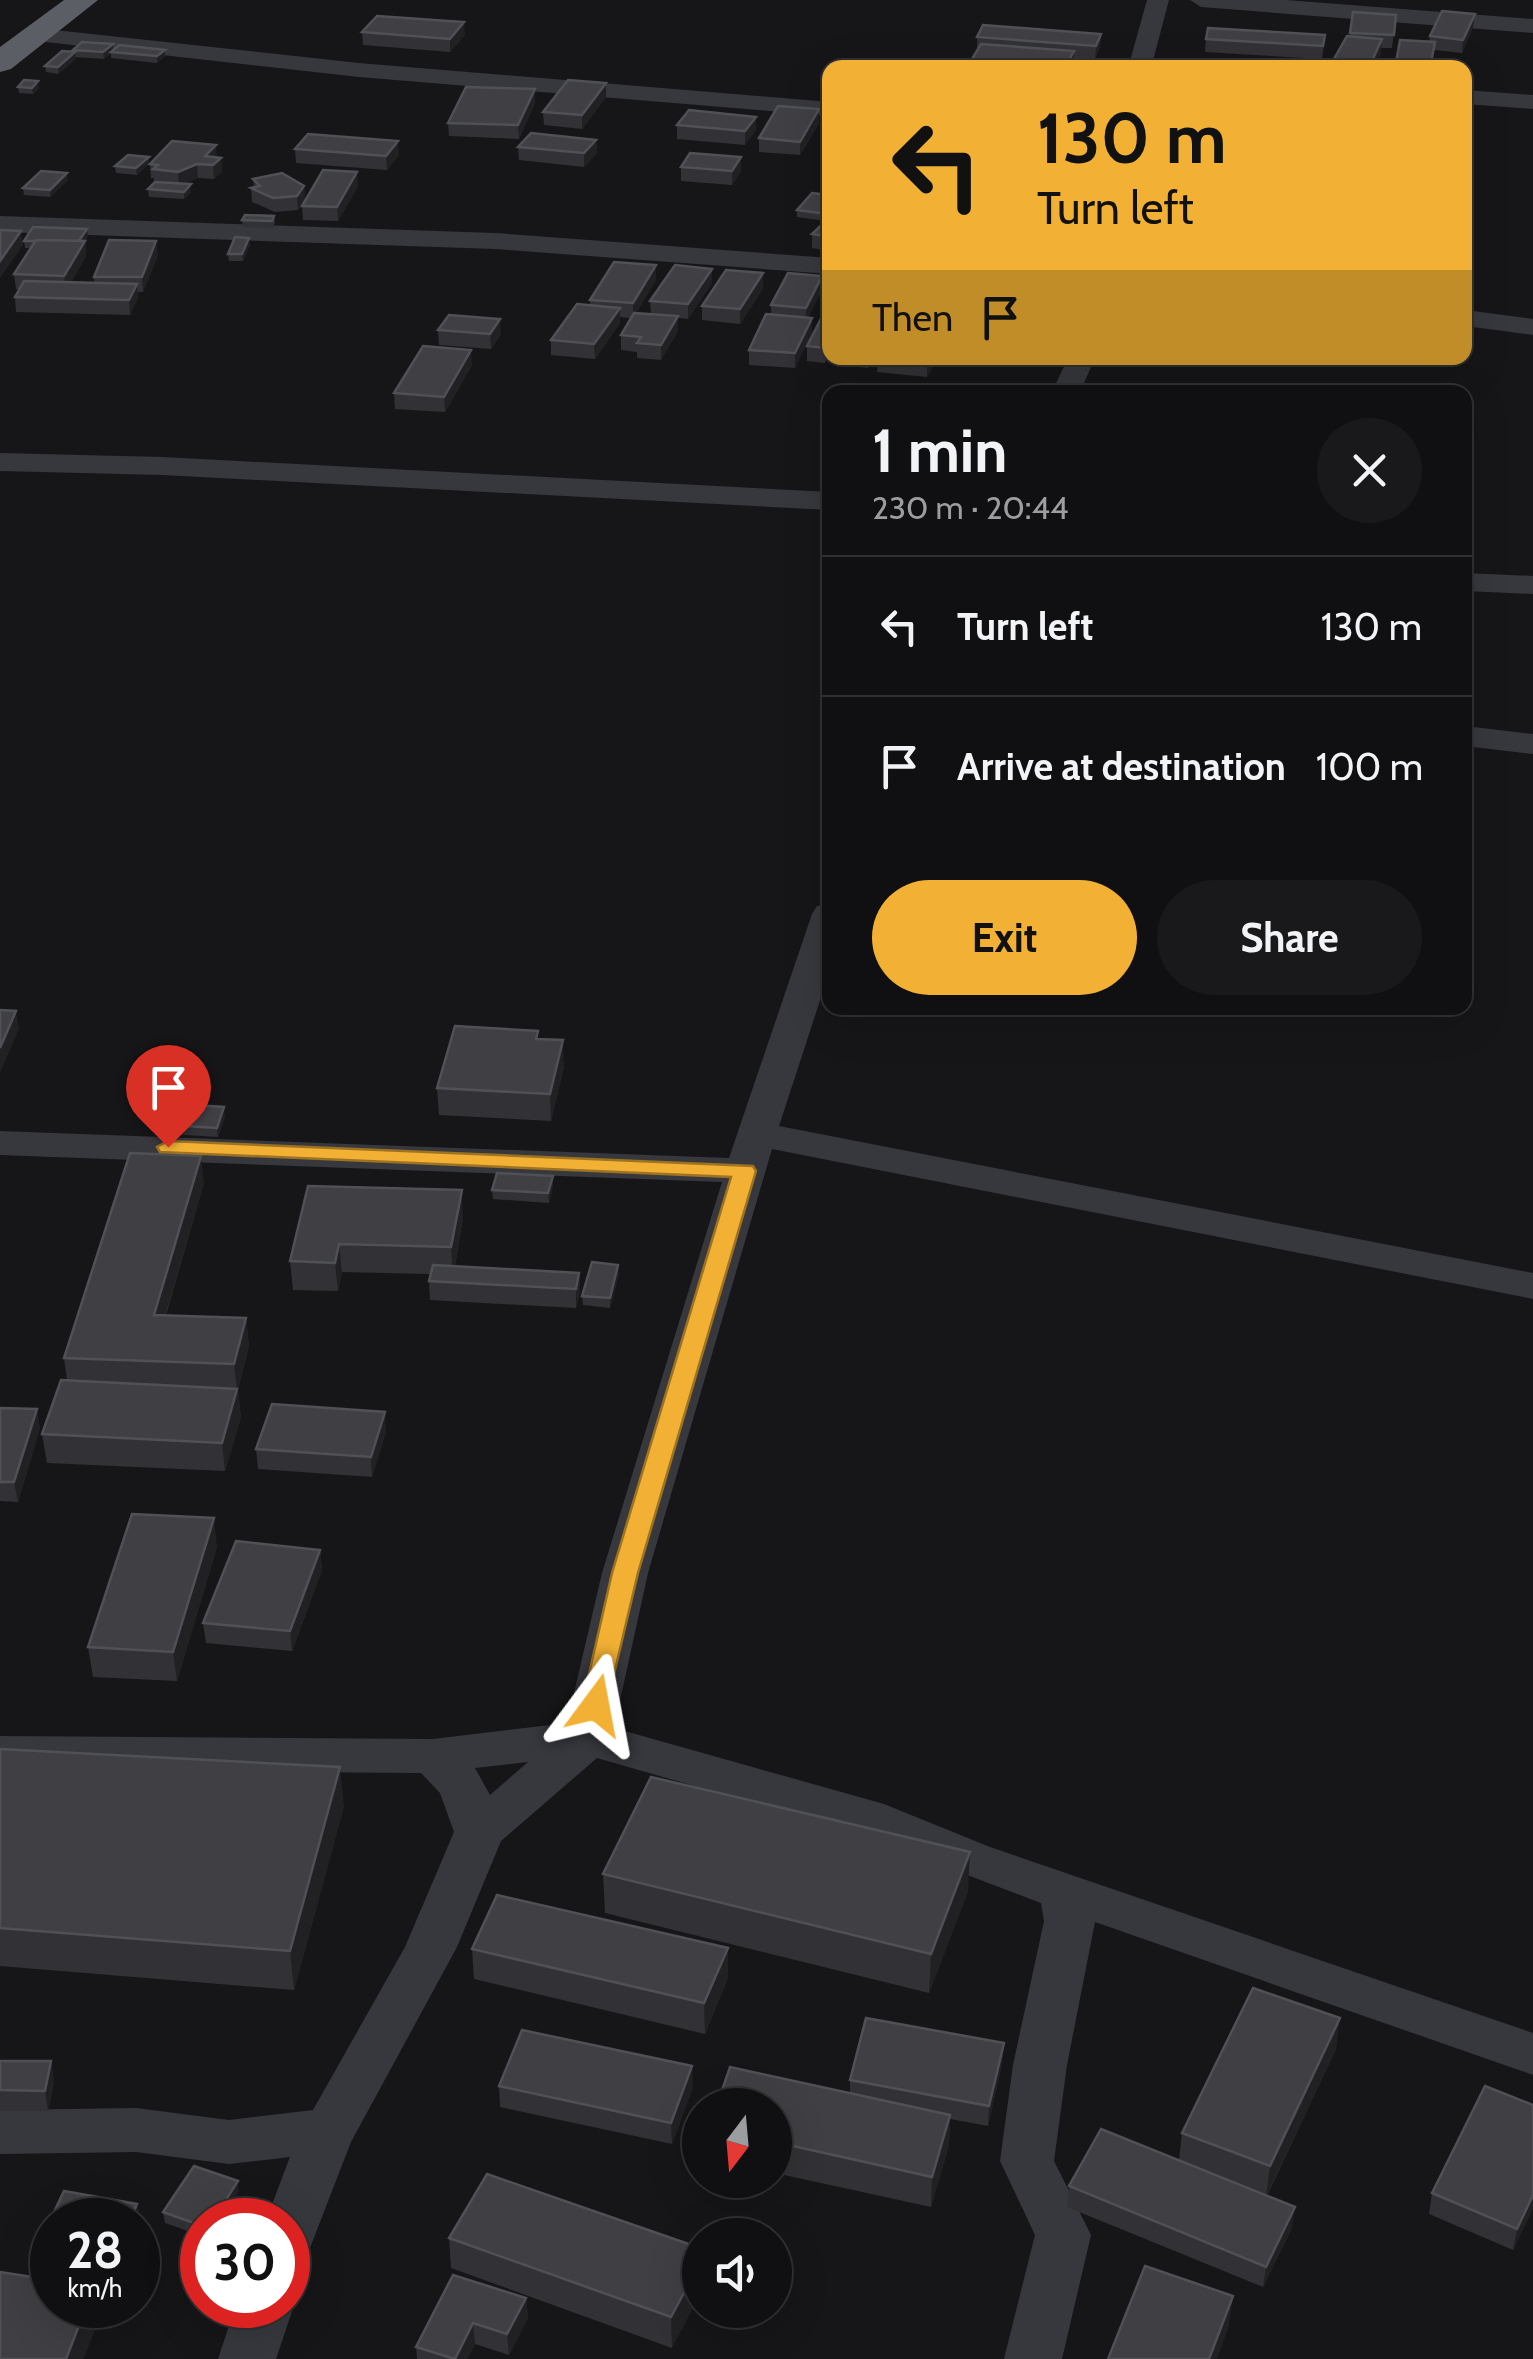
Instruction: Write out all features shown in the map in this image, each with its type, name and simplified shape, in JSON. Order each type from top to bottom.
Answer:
[{"type":"highway","points":[[0,62],[84,0]]},
{"type":"street","points":[[1141,60],[1158,0]]},
{"type":"street","points":[[1201,0],[1416,8],[1533,26]]},
{"type":"street","points":[[36,35],[359,70],[822,108]]},
{"type":"street","points":[[1472,98],[1533,102]]},
{"type":"street","points":[[0,224],[495,241],[822,265]]},
{"type":"street","points":[[1472,319],[1533,328]]},
{"type":"street","points":[[0,462],[163,466],[822,501]]},
{"type":"street","points":[[1472,582],[1533,586]]},
{"type":"street","points":[[1472,737],[1533,744]]},
{"type":"street","points":[[301,2198],[329,2130],[416,1976],[471,1858],[479,1832],[588,1738],[625,1573],[751,1152],[822,938]]},
{"type":"street","points":[[0,1143],[751,1152],[1533,1286]]},
{"type":"street","points":[[0,1753],[433,1756],[588,1738],[866,1816],[972,1860],[1533,2054]]},
{"type":"street","points":[[433,1756],[462,1786],[479,1832]]},
{"type":"street","points":[[1033,2359],[1062,2235],[1027,2161],[1040,2065],[1070,1921],[1063,1889]]},
{"type":"street","points":[[0,2132],[136,2130],[229,2142],[329,2130]]},
{"type":"street","points":[[247,2359],[257,2328]]},
{"type":"building","points":[[1442,11],[1475,14],[1463,40],[1430,36]]},
{"type":"building","points":[[1353,12],[1396,15],[1394,35],[1350,33]]},
{"type":"building","points":[[377,16],[464,22],[450,39],[362,32]]},
{"type":"building","points":[[983,25],[1101,34],[1096,46],[977,37]]},
{"type":"building","points":[[1208,28],[1325,35],[1323,46],[1206,39]]},
{"type":"building","points":[[1347,36],[1382,39],[1372,60],[1334,59]]},
{"type":"building","points":[[1400,40],[1435,42],[1432,60],[1396,60]]},
{"type":"building","points":[[82,42],[113,44],[103,52],[73,50]]},
{"type":"building","points":[[981,44],[1074,51],[1069,60],[972,59]]},
{"type":"building","points":[[119,45],[165,50],[157,56],[111,52]]},
{"type":"building","points":[[62,51],[75,52],[58,67],[45,66]]},
{"type":"building","points":[[24,80],[38,81],[32,88],[18,87]]},
{"type":"building","points":[[568,80],[606,83],[582,115],[543,112]]},
{"type":"building","points":[[466,87],[535,89],[518,125],[448,123]]},
{"type":"building","points":[[778,106],[819,109],[800,142],[759,138]]},
{"type":"building","points":[[689,110],[756,117],[745,131],[677,125]]},
{"type":"building","points":[[531,133],[596,140],[584,153],[518,147]]},
{"type":"building","points":[[308,134],[398,141],[386,156],[295,149]]},
{"type":"building","points":[[172,141],[216,145],[205,156],[221,158],[213,165],[197,164],[178,172],[153,169],[158,165],[150,164]]},
{"type":"building","points":[[690,153],[741,157],[732,171],[681,167]]},
{"type":"building","points":[[128,155],[149,157],[136,168],[115,166]]},
{"type":"building","points":[[323,170],[357,172],[337,207],[302,206]]},
{"type":"building","points":[[41,171],[67,173],[50,190],[23,188]]},
{"type":"building","points":[[282,173],[304,186],[297,196],[273,198],[251,188],[260,186],[253,179]]},
{"type":"building","points":[[155,182],[191,184],[184,192],[148,189]]},
{"type":"building","points":[[812,193],[822,194],[822,213],[797,210]]},
{"type":"building","points":[[245,215],[274,216],[272,221],[242,220]]},
{"type":"building","points":[[33,227],[87,229],[79,241],[24,241]]},
{"type":"building","points":[[0,230],[21,231],[0,261]]},
{"type":"building","points":[[235,237],[249,238],[242,254],[228,254]]},
{"type":"building","points":[[36,240],[85,241],[64,276],[14,274]]},
{"type":"building","points":[[109,240],[156,241],[142,277],[94,277]]},
{"type":"building","points":[[614,262],[656,265],[633,303],[590,300]]},
{"type":"building","points":[[675,265],[712,269],[688,304],[650,301]]},
{"type":"building","points":[[726,270],[763,273],[740,309],[702,306]]},
{"type":"building","points":[[788,273],[822,276],[806,308],[771,305]]},
{"type":"building","points":[[24,281],[137,284],[129,300],[15,297]]},
{"type":"building","points":[[577,304],[620,308],[594,344],[551,340]]},
{"type":"building","points":[[634,313],[678,316],[661,345],[637,343],[641,337],[621,335]]},
{"type":"building","points":[[766,314],[812,318],[795,353],[749,350]]},
{"type":"building","points":[[449,315],[500,319],[490,334],[438,330]]},
{"type":"building","points":[[822,317],[822,348],[807,346]]},
{"type":"building","points":[[423,346],[471,350],[444,397],[394,393]]},
{"type":"building","points":[[0,1010],[16,1011],[0,1048]]},
{"type":"building","points":[[455,1026],[538,1031],[536,1039],[563,1040],[550,1094],[437,1088]]},
{"type":"building","points":[[176,1104],[224,1107],[217,1128],[169,1125]]},
{"type":"building","points":[[130,1153],[201,1156],[154,1315],[246,1318],[234,1364],[64,1358]]},
{"type":"building","points":[[497,1173],[553,1176],[548,1193],[492,1190]]},
{"type":"building","points":[[308,1186],[462,1190],[451,1247],[339,1244],[335,1263],[290,1261]]},
{"type":"building","points":[[592,1262],[618,1265],[610,1298],[582,1296]]},
{"type":"building","points":[[433,1265],[579,1273],[576,1289],[429,1281]]},
{"type":"building","points":[[61,1380],[237,1389],[222,1443],[42,1434]]},
{"type":"building","points":[[272,1404],[385,1412],[371,1457],[256,1449]]},
{"type":"building","points":[[0,1408],[37,1409],[14,1482],[0,1482]]},
{"type":"building","points":[[132,1514],[214,1518],[173,1652],[88,1647]]},
{"type":"building","points":[[236,1541],[320,1550],[290,1631],[203,1623]]},
{"type":"building","points":[[0,1749],[340,1767],[290,1951],[0,1928]]},
{"type":"building","points":[[651,1777],[970,1852],[931,1954],[603,1874]]},
{"type":"building","points":[[497,1895],[728,1948],[704,2003],[472,1949]]},
{"type":"building","points":[[1253,1988],[1340,2018],[1270,2166],[1182,2133]]},
{"type":"building","points":[[866,2018],[1004,2043],[989,2106],[850,2080]]},
{"type":"building","points":[[522,2030],[692,2066],[671,2123],[499,2086]]},
{"type":"building","points":[[0,2061],[51,2061],[45,2091],[0,2090]]},
{"type":"building","points":[[730,2067],[950,2115],[932,2177],[792,2146],[792,2088],[723,2088]]},
{"type":"building","points":[[1485,2086],[1533,2105],[1533,2195],[1517,2229],[1432,2193]]},
{"type":"building","points":[[1101,2129],[1295,2207],[1266,2267],[1069,2186]]},
{"type":"building","points":[[194,2166],[238,2181],[227,2198],[180,2198],[180,2218],[163,2212]]},
{"type":"building","points":[[487,2174],[682,2242],[682,2297],[671,2317],[449,2238]]},
{"type":"building","points":[[64,2191],[103,2198],[61,2198]]},
{"type":"building","points":[[1145,2266],[1233,2296],[1209,2359],[1108,2359]]},
{"type":"building","points":[[0,2272],[30,2277],[30,2328],[78,2328],[66,2359],[0,2359]]},
{"type":"building","points":[[453,2275],[526,2298],[507,2334],[473,2323],[455,2359],[416,2347]]},
{"type":"route","points":[[168,1147],[744,1171],[625,1573],[596,1705]]}]
